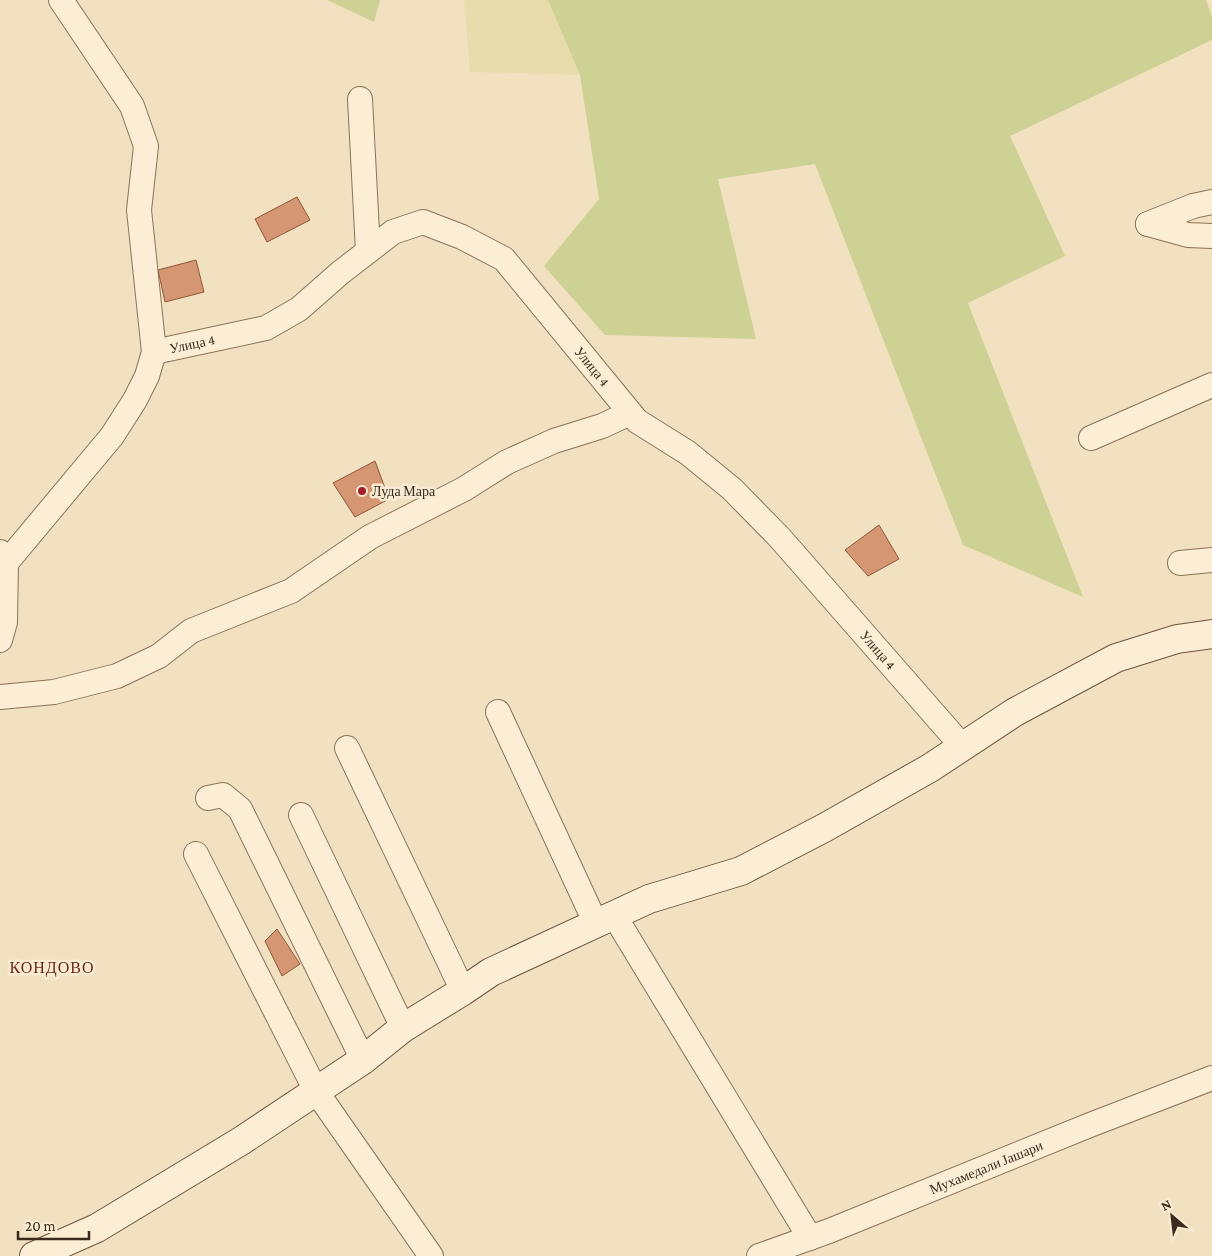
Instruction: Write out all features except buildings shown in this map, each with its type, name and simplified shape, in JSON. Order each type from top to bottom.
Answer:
[{"type":"main road","points":[[34,1256],[97,1228],[241,1141],[363,1060],[403,1028],[491,972],[649,899],[741,870],[824,828],[930,768],[1015,712],[1116,658],[1178,639],[1210,639]]},
{"type":"street","points":[[0,640],[5,622],[3,557],[112,436],[135,400],[147,376],[154,352],[139,210],[146,146],[132,106],[61,0]]},
{"type":"street","points":[[360,98],[368,251]]},
{"type":"street","points":[[1212,202],[1193,206],[1148,224],[1188,235],[1212,236]]},
{"type":"street","name":"Улица 4","points":[[154,352],[266,328],[299,309],[393,232],[423,222],[462,237],[504,259],[637,422],[688,454],[732,489],[780,538],[962,746]]},
{"type":"street","points":[[1091,438],[1212,385]]},
{"type":"street","points":[[0,697],[54,692],[117,676],[158,656],[191,631],[291,591],[370,537],[464,489],[507,462],[554,441],[602,426],[630,413]]},
{"type":"street","points":[[1180,563],[1212,560]]},
{"type":"street","points":[[498,712],[605,919],[810,1238]]},
{"type":"street","points":[[347,748],[463,991]]},
{"type":"street","points":[[208,798],[223,795],[240,809],[363,1060]]},
{"type":"street","points":[[301,815],[403,1028]]},
{"type":"street","points":[[196,854],[316,1091],[431,1256]]},
{"type":"street","name":"Мухамедали Јашари","points":[[759,1256],[810,1238],[1212,1078]]},
{"type":"shaded area","points":[[464,0],[548,0],[580,75],[470,72]]},
{"type":"green space","points":[[327,0],[380,0],[374,22]]},
{"type":"green space","points":[[548,0],[1206,0],[1212,17],[1212,40],[1010,136],[1065,256],[968,303],[1083,597],[963,545],[815,164],[718,179],[756,339],[605,335],[544,266],[599,199],[580,75]]},
{"type":"place","name":"Луда Мара","points":[[362,491]]},
{"type":"district","name":"КОНДОВО","points":[[52,967]]}]
